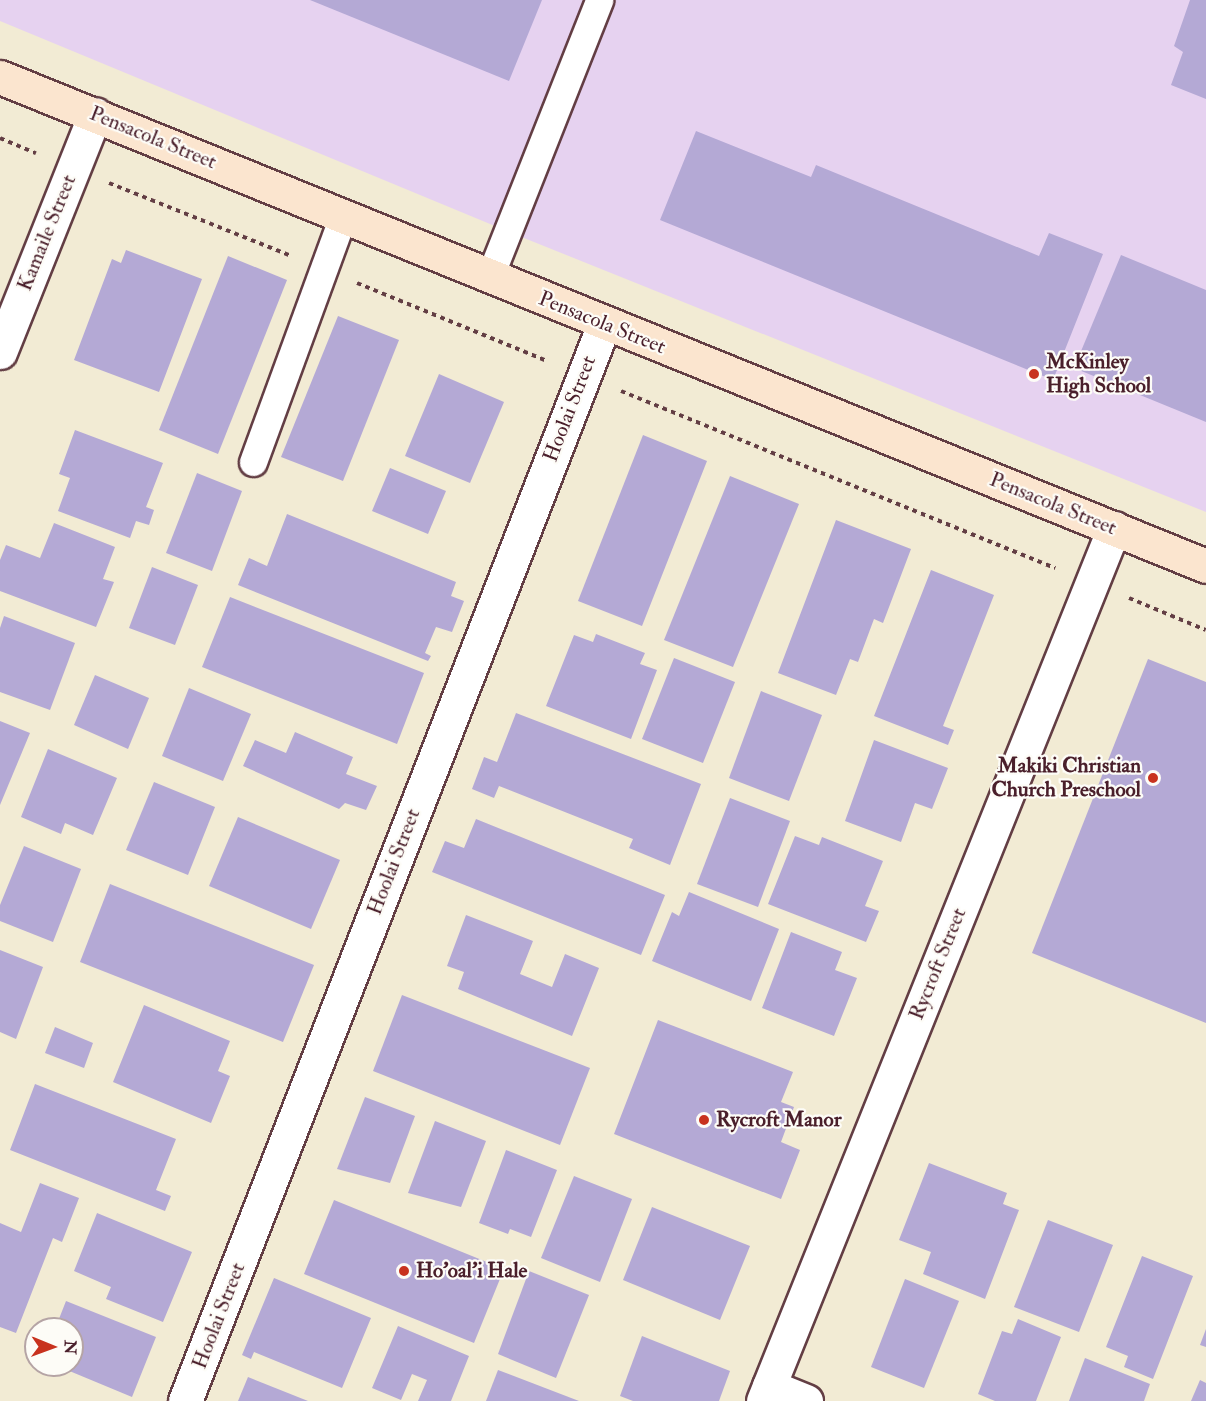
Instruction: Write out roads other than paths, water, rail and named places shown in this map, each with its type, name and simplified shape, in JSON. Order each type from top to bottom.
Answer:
[{"type":"main road","name":"Pensacola Street","points":[[0,77],[604,324],[1206,566]]},
{"type":"street","name":"Kamaile Street","points":[[0,352],[94,114]]},
{"type":"street","name":"Hoolai Street","points":[[185,1401],[604,324]]},
{"type":"street","name":"Rycroft Street","points":[[766,1394],[1114,528]]},
{"type":"street","points":[[766,1394],[806,1401]]},
{"type":"lane","points":[[490,276],[599,0]]},
{"type":"lane","points":[[252,462],[343,216]]},
{"type":"place","name":"McKinley High School","points":[[1034,374]]},
{"type":"place","name":"Makiki Christian Church Preschool","points":[[1153,778]]},
{"type":"place","name":"Rycroft Manor","points":[[704,1120]]},
{"type":"place","name":"Ho'oal'i Hale","points":[[404,1271]]}]
